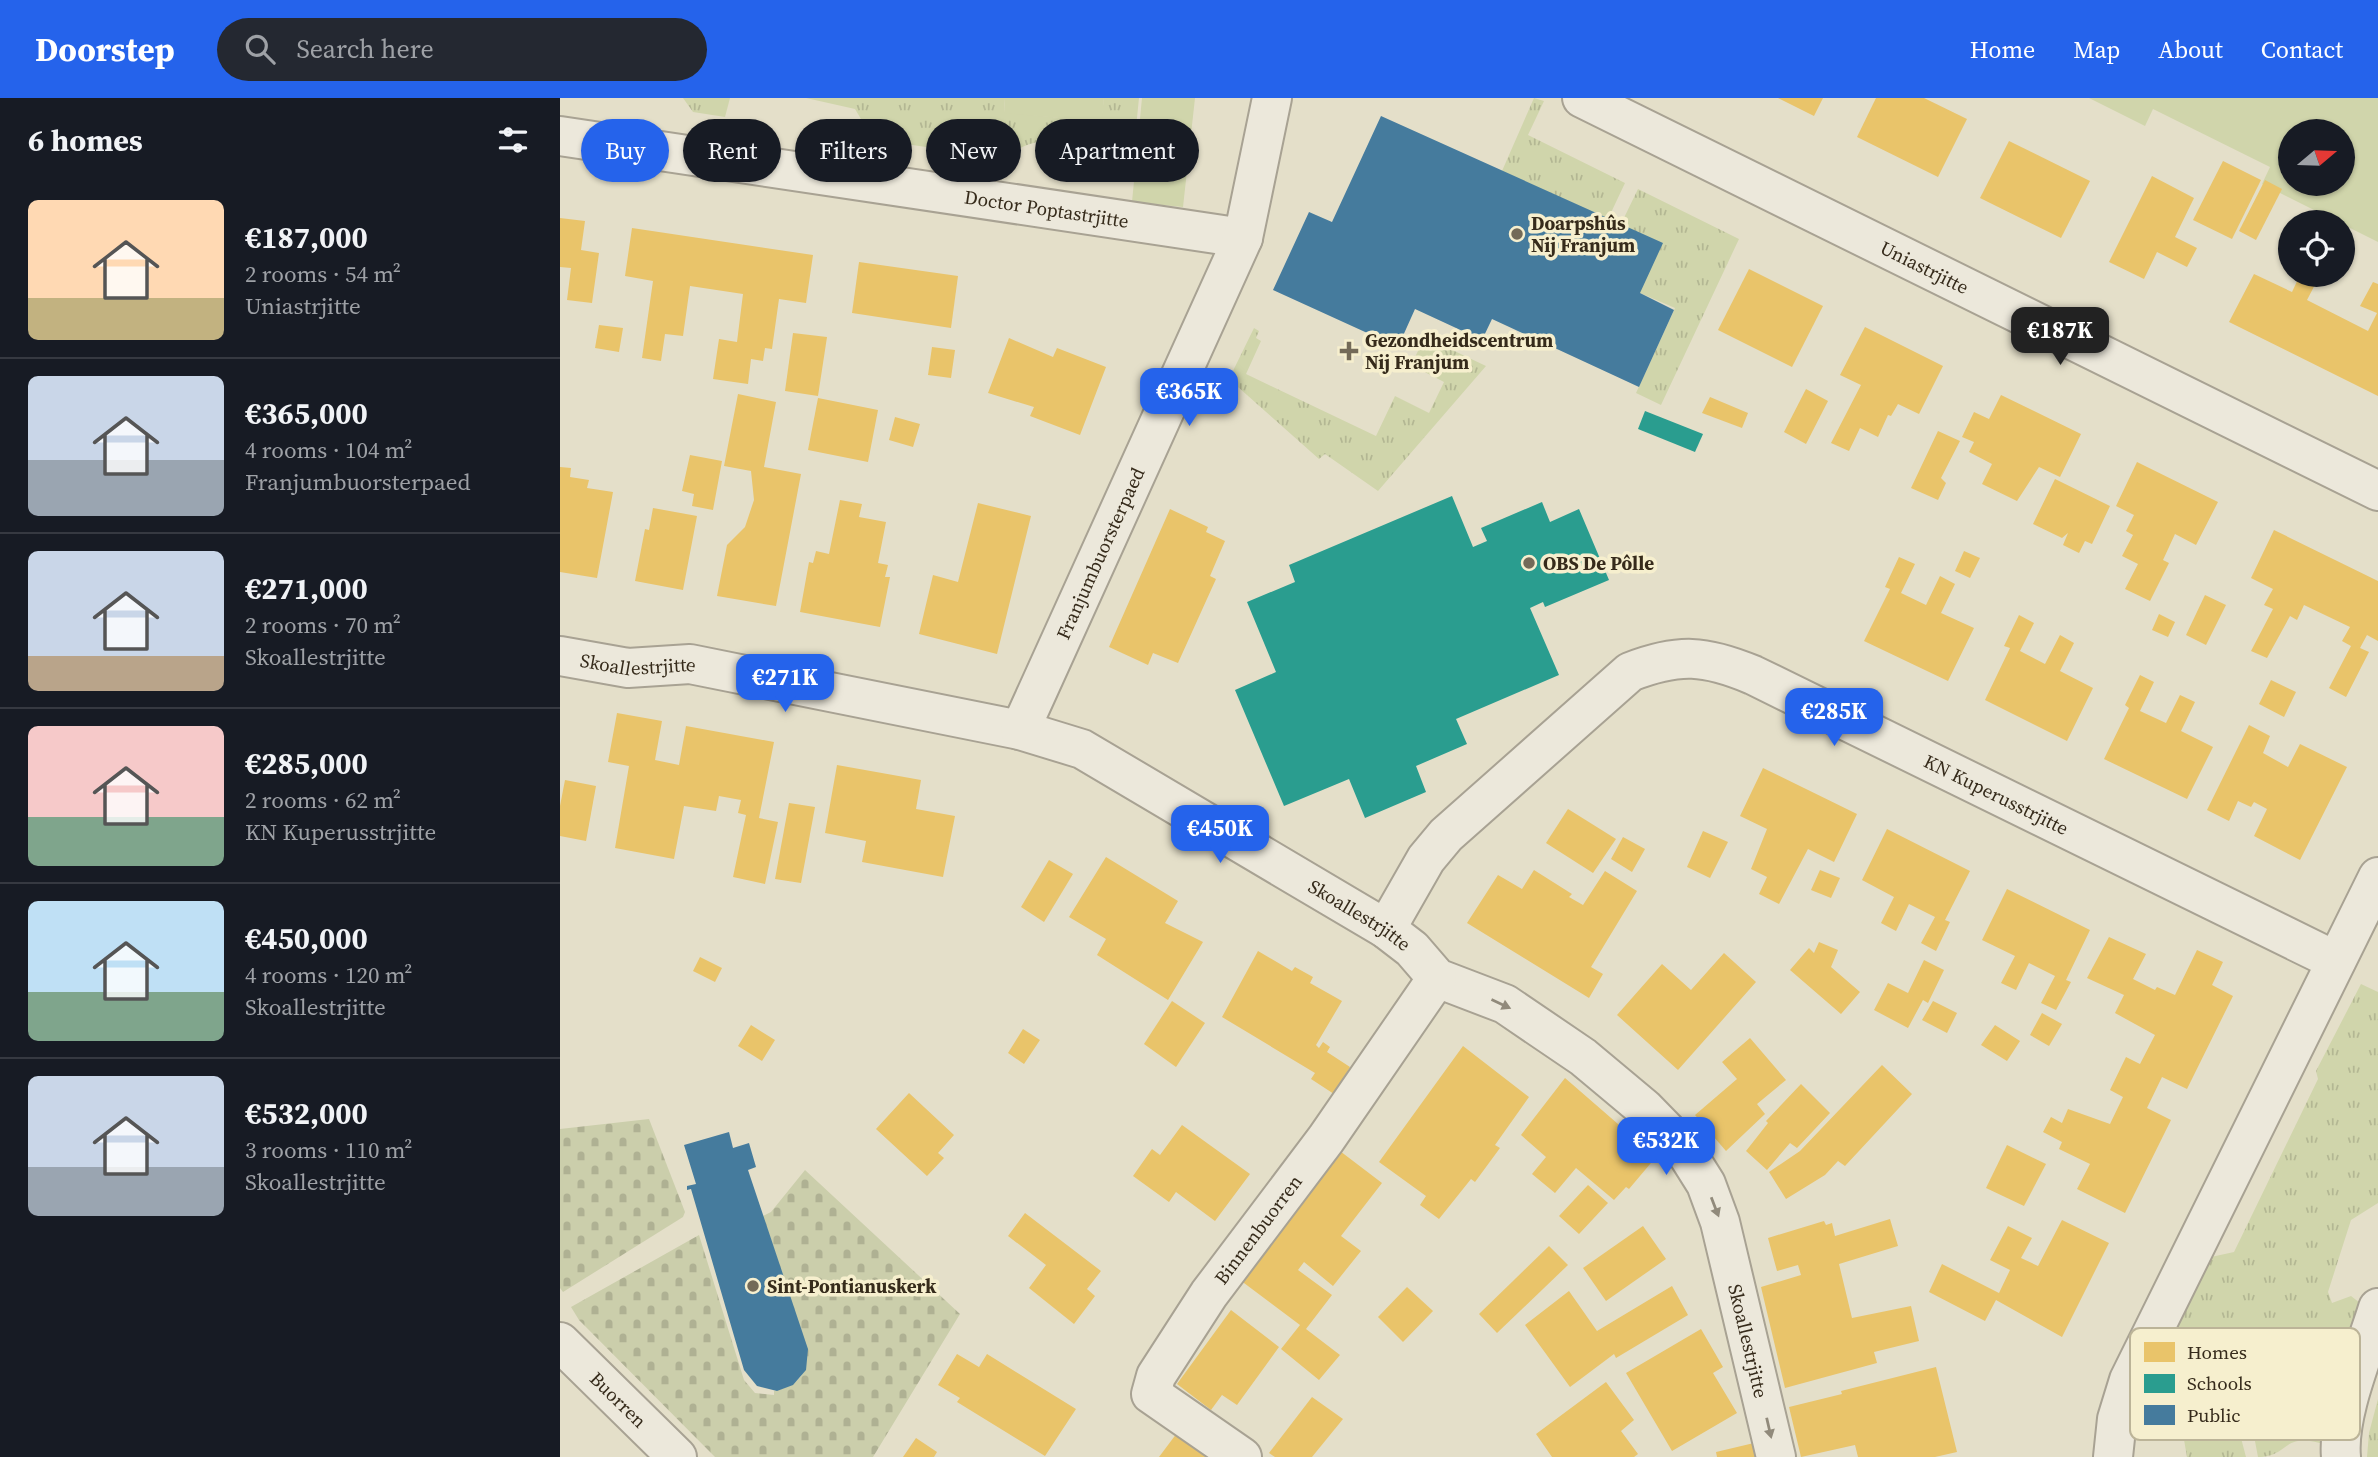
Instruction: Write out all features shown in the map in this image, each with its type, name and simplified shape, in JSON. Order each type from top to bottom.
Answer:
[{"type":"street","name":"Franjumbuorsterpaed","points":[[1020,730],[1242,238],[1272,98]]},
{"type":"street","name":"Uniastrjitte","points":[[1582,98],[2378,491]]},
{"type":"street","name":"Doctor Poptastrjitte","points":[[560,136],[1242,238]]},
{"type":"street","name":"Skoallestrjitte","points":[[560,656],[628,668],[690,664],[1020,730],[1082,749],[1386,929],[1412,949],[1437,978],[1504,1004],[1583,1057],[1644,1108],[1684,1149],[1706,1184],[1720,1222],[1776,1457]]},
{"type":"street","name":"KN Kuperusstrjitte","points":[[1386,929],[1426,859],[1446,835],[1630,672],[1661,660],[1692,657],[1722,662],[1753,675],[2336,961]]},
{"type":"street","points":[[2155,1328],[2378,877]]},
{"type":"street","name":"Binnenbuorren","points":[[1242,1457],[1151,1394],[1156,1376],[1209,1294],[1326,1139],[1437,978]]},
{"type":"street","points":[[2360,1369],[2378,1308]]},
{"type":"street","name":"Buorren","points":[[560,1342],[677,1457]]},
{"type":"street","points":[[2113,1457],[2117,1419],[2130,1378]]},
{"type":"green space","points":[[683,98],[730,98],[725,117],[693,112]]},
{"type":"green space","points":[[806,98],[1005,98],[1004,112],[1072,119],[1035,119],[1035,143],[1021,148],[1021,119],[926,119],[926,147],[912,145],[912,119],[861,119],[855,109]]},
{"type":"green space","points":[[1005,98],[1104,98],[1102,119],[1004,113]]},
{"type":"green space","points":[[1104,98],[1139,98],[1137,119],[1101,119]]},
{"type":"green space","points":[[1142,98],[1195,98],[1193,119],[1140,119]]},
{"type":"green space","points":[[1534,98],[1544,101],[1528,135],[1625,183],[1608,219],[1502,171]]},
{"type":"green space","points":[[2089,98],[2378,98],[2378,242],[2355,230],[2355,210],[2314,210],[2286,196],[2356,196],[2356,119],[2278,119],[2278,192],[2262,184],[2270,167],[2153,109],[2145,126]]},
{"type":"green space","points":[[1134,182],[1186,182],[1183,207],[1132,202]]},
{"type":"green space","points":[[1638,189],[1739,239],[1661,405],[1636,393],[1675,308],[1640,293],[1621,224]]},
{"type":"green space","points":[[1254,328],[1259,331],[1256,338],[1261,341],[1246,374],[1376,436],[1395,396],[1429,413],[1444,382],[1411,365],[1425,337],[1486,366],[1378,491],[1325,454],[1319,459],[1229,379]]},
{"type":"green space","points":[[2361,984],[2378,992],[2378,1203],[2351,1220],[2328,1292],[2332,1303],[2351,1296],[2360,1303],[2353,1328],[2177,1328],[2211,1257],[2234,1252],[2318,1079],[2316,1071]]},
{"type":"green space","points":[[649,1119],[685,1212],[683,1217],[563,1292],[560,1288],[560,1129]]},
{"type":"green space","points":[[805,1170],[960,1314],[873,1457],[715,1457],[579,1320],[571,1307],[699,1235],[744,1380],[755,1393],[774,1395],[774,1391],[790,1386],[803,1372],[807,1349],[763,1216],[771,1212]]},
{"type":"green space","points":[[2378,1399],[2378,1457],[2367,1457],[2369,1433]]},
{"type":"green space","points":[[2184,1440],[2242,1440],[2246,1457],[2187,1457]]},
{"type":"green space","points":[[2255,1440],[2328,1440],[2329,1446],[2314,1442],[2294,1442],[2269,1456],[2258,1457]]},
{"type":"building: Homes","points":[[1778,98],[1823,98],[1814,116]]},
{"type":"building: Homes","points":[[1876,98],[1924,98],[1967,119],[1938,177],[1857,137]]},
{"type":"building: Homes","points":[[2009,141],[2090,181],[2061,238],[1980,198]]},
{"type":"building: Homes","points":[[2223,161],[2261,180],[2232,239],[2193,220]]},
{"type":"building: Homes","points":[[2152,176],[2194,198],[2175,237],[2197,248],[2187,267],[2157,252],[2144,279],[2109,262]]},
{"type":"building: Homes","points":[[2265,180],[2278,187],[2278,196],[2256,240],[2239,231]]},
{"type":"building: Homes","points":[[560,218],[585,221],[581,250],[599,253],[592,303],[567,300],[571,268],[560,267]]},
{"type":"building: Homes","points":[[632,228],[813,255],[806,303],[779,299],[772,349],[765,348],[763,361],[751,359],[748,384],[713,379],[719,339],[737,342],[743,294],[690,286],[683,336],[665,334],[661,361],[642,358],[653,281],[625,276]]},
{"type":"building: Homes","points":[[859,262],[958,276],[951,328],[852,313]]},
{"type":"building: Homes","points":[[1749,269],[1823,306],[1792,367],[1718,330]]},
{"type":"building: Homes","points":[[2254,274],[2292,292],[2294,287],[2314,287],[2307,300],[2368,331],[2377,313],[2360,306],[2373,282],[2378,284],[2378,396],[2229,322]]},
{"type":"building: Homes","points":[[599,325],[623,328],[619,352],[595,348]]},
{"type":"building: Homes","points":[[1865,327],[1943,366],[1919,414],[1898,404],[1891,416],[1888,415],[1878,437],[1860,428],[1849,451],[1831,443],[1861,385],[1840,375]]},
{"type":"building: Homes","points":[[793,333],[827,337],[818,396],[785,391]]},
{"type":"building: Homes","points":[[1009,338],[1053,357],[1057,348],[1106,367],[1080,435],[1030,416],[1034,407],[988,393]]},
{"type":"building: Homes","points":[[932,347],[955,350],[951,378],[928,375]]},
{"type":"building: Homes","points":[[1806,389],[1828,401],[1806,444],[1784,432]]},
{"type":"building: Homes","points":[[738,394],[776,402],[764,467],[801,474],[776,606],[717,596],[727,545],[745,527],[754,500],[751,471],[724,466]]},
{"type":"building: Homes","points":[[2001,395],[2081,434],[2060,477],[2039,467],[2017,501],[1982,484],[1992,464],[1969,452],[1974,442],[1962,437],[1974,412],[1989,419]]},
{"type":"building: Homes","points":[[1710,397],[1748,413],[1742,428],[1702,413]]},
{"type":"building: Homes","points":[[818,398],[878,410],[868,462],[808,450]]},
{"type":"building: Homes","points":[[895,417],[920,424],[913,447],[889,440]]},
{"type":"building: Homes","points":[[1938,431],[1960,441],[1941,478],[1946,483],[1938,500],[1911,488]]},
{"type":"building: Homes","points":[[690,455],[722,461],[713,510],[692,506],[694,494],[682,491]]},
{"type":"building: Homes","points":[[2137,462],[2218,502],[2196,545],[2175,534],[2163,560],[2169,563],[2150,601],[2125,589],[2138,564],[2122,556],[2133,535],[2126,531],[2134,515],[2116,506]]},
{"type":"building: Homes","points":[[560,467],[571,468],[570,477],[589,480],[587,488],[613,492],[597,578],[560,572]]},
{"type":"building: Homes","points":[[2055,479],[2110,506],[2092,544],[2085,541],[2079,553],[2063,545],[2068,533],[2062,538],[2033,524]]},
{"type":"building: Homes","points":[[840,500],[862,504],[859,517],[886,522],[878,563],[888,565],[885,577],[890,577],[880,627],[800,612],[809,562],[813,563],[816,551],[829,554]]},
{"type":"building: Homes","points":[[978,503],[1031,516],[997,654],[919,634],[933,575],[958,582]]},
{"type":"building: Homes","points":[[653,508],[697,516],[683,590],[635,581],[645,529],[649,530]]},
{"type":"building: Homes","points":[[1170,509],[1208,527],[1206,532],[1225,541],[1210,576],[1216,579],[1178,663],[1153,653],[1148,665],[1109,647]]},
{"type":"building: Homes","points":[[2274,530],[2378,581],[2378,641],[2367,635],[2360,648],[2369,652],[2346,697],[2329,688],[2351,646],[2342,641],[2350,627],[2304,605],[2297,620],[2290,616],[2267,658],[2251,651],[2273,609],[2264,605],[2273,589],[2251,578]]},
{"type":"building: Homes","points":[[1964,551],[1980,558],[1970,578],[1955,571]]},
{"type":"building: Homes","points":[[1899,557],[1915,564],[1901,593],[1926,605],[1940,576],[1955,584],[1941,613],[1974,628],[1948,681],[1864,641],[1890,589],[1885,587]]},
{"type":"building: Homes","points":[[2205,595],[2226,605],[2206,645],[2186,635]]},
{"type":"building: Homes","points":[[2159,614],[2175,622],[2168,637],[2152,630]]},
{"type":"building: Homes","points":[[2019,615],[2034,623],[2020,651],[2045,664],[2060,635],[2074,643],[2060,671],[2093,688],[2067,741],[1985,700],[2010,648],[2004,646]]},
{"type":"building: Homes","points":[[2140,675],[2154,682],[2140,711],[2166,723],[2180,695],[2195,702],[2181,731],[2213,747],[2187,799],[2104,759],[2129,708],[2125,705]]},
{"type":"building: Homes","points":[[2271,680],[2296,692],[2284,717],[2259,704]]},
{"type":"building: Homes","points":[[617,713],[662,721],[655,760],[679,765],[686,726],[774,742],[759,818],[778,822],[765,884],[733,877],[746,815],[738,813],[741,800],[719,796],[716,811],[684,806],[674,859],[615,848],[629,766],[608,762]]},
{"type":"building: Homes","points":[[2249,725],[2270,736],[2263,753],[2288,767],[2300,744],[2347,767],[2300,860],[2254,836],[2267,809],[2254,802],[2251,807],[2238,801],[2229,821],[2207,810]]},
{"type":"building: Homes","points":[[837,765],[921,780],[916,809],[955,816],[943,877],[862,862],[866,841],[825,833]]},
{"type":"building: Homes","points":[[1763,768],[1857,814],[1834,862],[1808,849],[1779,904],[1759,894],[1767,877],[1751,869],[1767,829],[1740,816]]},
{"type":"building: Homes","points":[[565,780],[596,786],[586,841],[560,836],[560,806]]},
{"type":"building: Homes","points":[[789,803],[815,807],[801,883],[775,879]]},
{"type":"building: Homes","points":[[1568,809],[1616,839],[1593,873],[1546,843]]},
{"type":"building: Homes","points":[[1887,829],[1970,871],[1945,920],[1950,922],[1936,951],[1921,943],[1935,917],[1909,904],[1896,931],[1881,923],[1894,897],[1862,880]]},
{"type":"building: Homes","points":[[1703,831],[1728,842],[1710,878],[1687,867]]},
{"type":"building: Homes","points":[[1623,837],[1645,849],[1632,872],[1611,859]]},
{"type":"building: Homes","points":[[1106,857],[1178,901],[1165,923],[1203,942],[1168,1000],[1097,955],[1106,939],[1069,917]]},
{"type":"building: Homes","points":[[1049,860],[1073,874],[1044,922],[1021,907]]},
{"type":"building: Homes","points":[[1534,870],[1572,894],[1569,897],[1583,905],[1605,871],[1637,891],[1591,967],[1603,974],[1589,998],[1467,923],[1498,875],[1522,889]]},
{"type":"building: Homes","points":[[1820,870],[1840,878],[1831,898],[1811,890]]},
{"type":"building: Homes","points":[[2007,889],[2090,930],[2066,980],[2071,982],[2056,1010],[2041,1003],[2055,976],[2029,963],[2016,990],[2001,983],[2015,956],[1982,940]]},
{"type":"building: Homes","points":[[2109,937],[2146,954],[2133,979],[2155,990],[2157,987],[2175,995],[2197,950],[2223,962],[2212,985],[2233,996],[2187,1089],[2162,1077],[2147,1108],[2171,1120],[2125,1213],[2077,1189],[2090,1164],[2059,1149],[2062,1142],[2043,1132],[2051,1117],[2062,1123],[2068,1109],[2110,1124],[2123,1097],[2110,1090],[2126,1057],[2140,1064],[2155,1035],[2115,1013],[2124,995],[2087,978]]},
{"type":"building: Homes","points":[[1819,942],[1838,950],[1831,967],[1860,992],[1841,1014],[1790,970],[1809,948],[1814,953]]},
{"type":"building: Homes","points":[[1258,951],[1292,971],[1295,967],[1313,977],[1310,983],[1342,1001],[1316,1045],[1319,1048],[1323,1042],[1330,1047],[1327,1052],[1350,1067],[1334,1094],[1311,1079],[1315,1073],[1222,1017]]},
{"type":"building: Homes","points":[[1724,953],[1756,982],[1678,1070],[1617,1015],[1662,964],[1691,990]]},
{"type":"building: Homes","points":[[700,957],[722,968],[715,982],[693,971]]},
{"type":"building: Homes","points":[[1924,960],[1944,970],[1928,1003],[1923,1000],[1908,1028],[1874,1010],[1888,983],[1908,993]]},
{"type":"building: Homes","points":[[1172,1001],[1205,1023],[1176,1067],[1144,1044]]},
{"type":"building: Homes","points":[[1933,1001],[1957,1013],[1947,1033],[1922,1020]]},
{"type":"building: Homes","points":[[2042,1013],[2062,1024],[2049,1046],[2030,1035]]},
{"type":"building: Homes","points":[[751,1025],[775,1040],[762,1061],[738,1046]]},
{"type":"building: Homes","points":[[1995,1025],[2020,1041],[2007,1061],[1981,1045]]},
{"type":"building: Homes","points":[[1023,1029],[1040,1040],[1024,1064],[1008,1053]]},
{"type":"building: Homes","points":[[1750,1038],[1786,1080],[1757,1104],[1765,1114],[1726,1151],[1695,1115],[1737,1079],[1722,1062]]},
{"type":"building: Homes","points":[[1463,1046],[1529,1097],[1495,1145],[1500,1148],[1475,1182],[1471,1179],[1439,1219],[1420,1205],[1426,1196],[1379,1162]]},
{"type":"building: Homes","points":[[1882,1065],[1912,1094],[1845,1166],[1838,1161],[1825,1175],[1786,1199],[1769,1172],[1800,1151]]},
{"type":"building: Homes","points":[[1565,1078],[1656,1157],[1629,1189],[1626,1187],[1614,1200],[1576,1168],[1555,1193],[1532,1174],[1546,1157],[1521,1135]]},
{"type":"building: Homes","points":[[1801,1084],[1830,1113],[1797,1148],[1790,1143],[1767,1170],[1746,1151],[1768,1123],[1766,1121]]},
{"type":"building: Homes","points":[[909,1093],[954,1135],[938,1153],[944,1158],[927,1176],[876,1129]]},
{"type":"building: Homes","points":[[1182,1125],[1250,1174],[1215,1221],[1176,1192],[1169,1202],[1133,1176],[1152,1149],[1160,1155]]},
{"type":"building: Homes","points":[[2007,1145],[2046,1164],[2024,1206],[1986,1188]]},
{"type":"building: Homes","points":[[1336,1148],[1382,1183],[1341,1236],[1361,1251],[1333,1286],[1304,1262],[1298,1270],[1332,1295],[1306,1329],[1340,1355],[1319,1380],[1281,1349],[1300,1325],[1236,1277]]},
{"type":"building: Homes","points":[[1588,1185],[1608,1203],[1579,1234],[1559,1216]]},
{"type":"building: Homes","points":[[1025,1213],[1101,1271],[1087,1289],[1095,1296],[1074,1324],[1029,1288],[1046,1265],[1008,1236]]},
{"type":"building: Homes","points":[[1890,1219],[1898,1246],[1839,1264],[1852,1318],[1911,1306],[1919,1341],[1874,1352],[1877,1363],[1785,1388],[1761,1287],[1801,1275],[1798,1265],[1777,1271],[1768,1238],[1824,1221],[1826,1225],[1832,1223],[1835,1236]]},
{"type":"building: Homes","points":[[2062,1220],[2109,1243],[2062,1337],[1996,1300],[1985,1321],[1929,1292],[1942,1264],[1999,1293],[2010,1270],[1990,1260],[2008,1226],[2032,1238],[2021,1258],[2038,1266]]},
{"type":"building: Homes","points":[[1643,1226],[1666,1259],[1606,1301],[1583,1268]]},
{"type":"building: Homes","points":[[1549,1246],[1568,1265],[1497,1333],[1479,1314]]},
{"type":"building: Homes","points":[[1672,1286],[1688,1315],[1616,1358],[1614,1354],[1570,1387],[1525,1325],[1569,1291],[1597,1331]]},
{"type":"building: Homes","points":[[1407,1287],[1433,1311],[1403,1342],[1378,1317]]},
{"type":"building: Homes","points":[[1231,1310],[1279,1347],[1237,1405],[1222,1395],[1211,1410],[1177,1384]]},
{"type":"building: Homes","points":[[1701,1329],[1723,1367],[1713,1373],[1737,1413],[1672,1451],[1626,1373]]},
{"type":"building: Homes","points":[[957,1354],[979,1367],[987,1354],[1076,1409],[1045,1456],[957,1402],[960,1398],[938,1385]]},
{"type":"building: Homes","points":[[1936,1367],[1957,1452],[1935,1457],[1858,1457],[1855,1445],[1801,1457],[1789,1407]]},
{"type":"building: Homes","points":[[1606,1382],[1634,1420],[1621,1431],[1638,1454],[1634,1457],[1552,1457],[1536,1434]]},
{"type":"building: Homes","points":[[1312,1397],[1343,1419],[1312,1457],[1275,1457],[1269,1453]]},
{"type":"building: Homes","points":[[1177,1433],[1209,1457],[1159,1457]]},
{"type":"building: Homes","points":[[916,1438],[937,1452],[934,1457],[903,1457]]},
{"type":"building: Homes","points":[[1754,1443],[1758,1457],[1717,1457],[1716,1452]]},
{"type":"building: Schools","points":[[1645,411],[1703,434],[1695,452],[1638,429]]},
{"type":"building: Schools","points":[[1452,496],[1473,547],[1487,541],[1481,528],[1542,502],[1550,522],[1579,509],[1609,580],[1545,607],[1543,602],[1530,608],[1559,675],[1456,719],[1467,744],[1416,766],[1426,792],[1365,818],[1349,779],[1284,806],[1235,690],[1276,672],[1247,602],[1295,582],[1289,565]]},
{"type":"building: Public","points":[[1381,116],[1663,243],[1640,293],[1674,310],[1639,387],[1492,319],[1482,340],[1415,309],[1398,347],[1273,290],[1309,212],[1332,222]]},
{"type":"building: Public","name":"Sint-Pontianuskerk","points":[[729,1132],[733,1148],[749,1143],[756,1167],[748,1170],[808,1349],[806,1370],[793,1385],[777,1391],[757,1386],[744,1370],[691,1189],[687,1190],[687,1186],[696,1184],[684,1145]]},
{"type":"place","name":"Doarpshûs Nij Franjum","points":[[1517,234]]},
{"type":"place","name":"Gezondheidscentrum Nij Franjum","points":[[1349,351]]},
{"type":"place","name":"OBS De Pôlle","points":[[1529,563]]},
{"type":"place","name":"Sint-Pontianuskerk","points":[[753,1286]]}]
